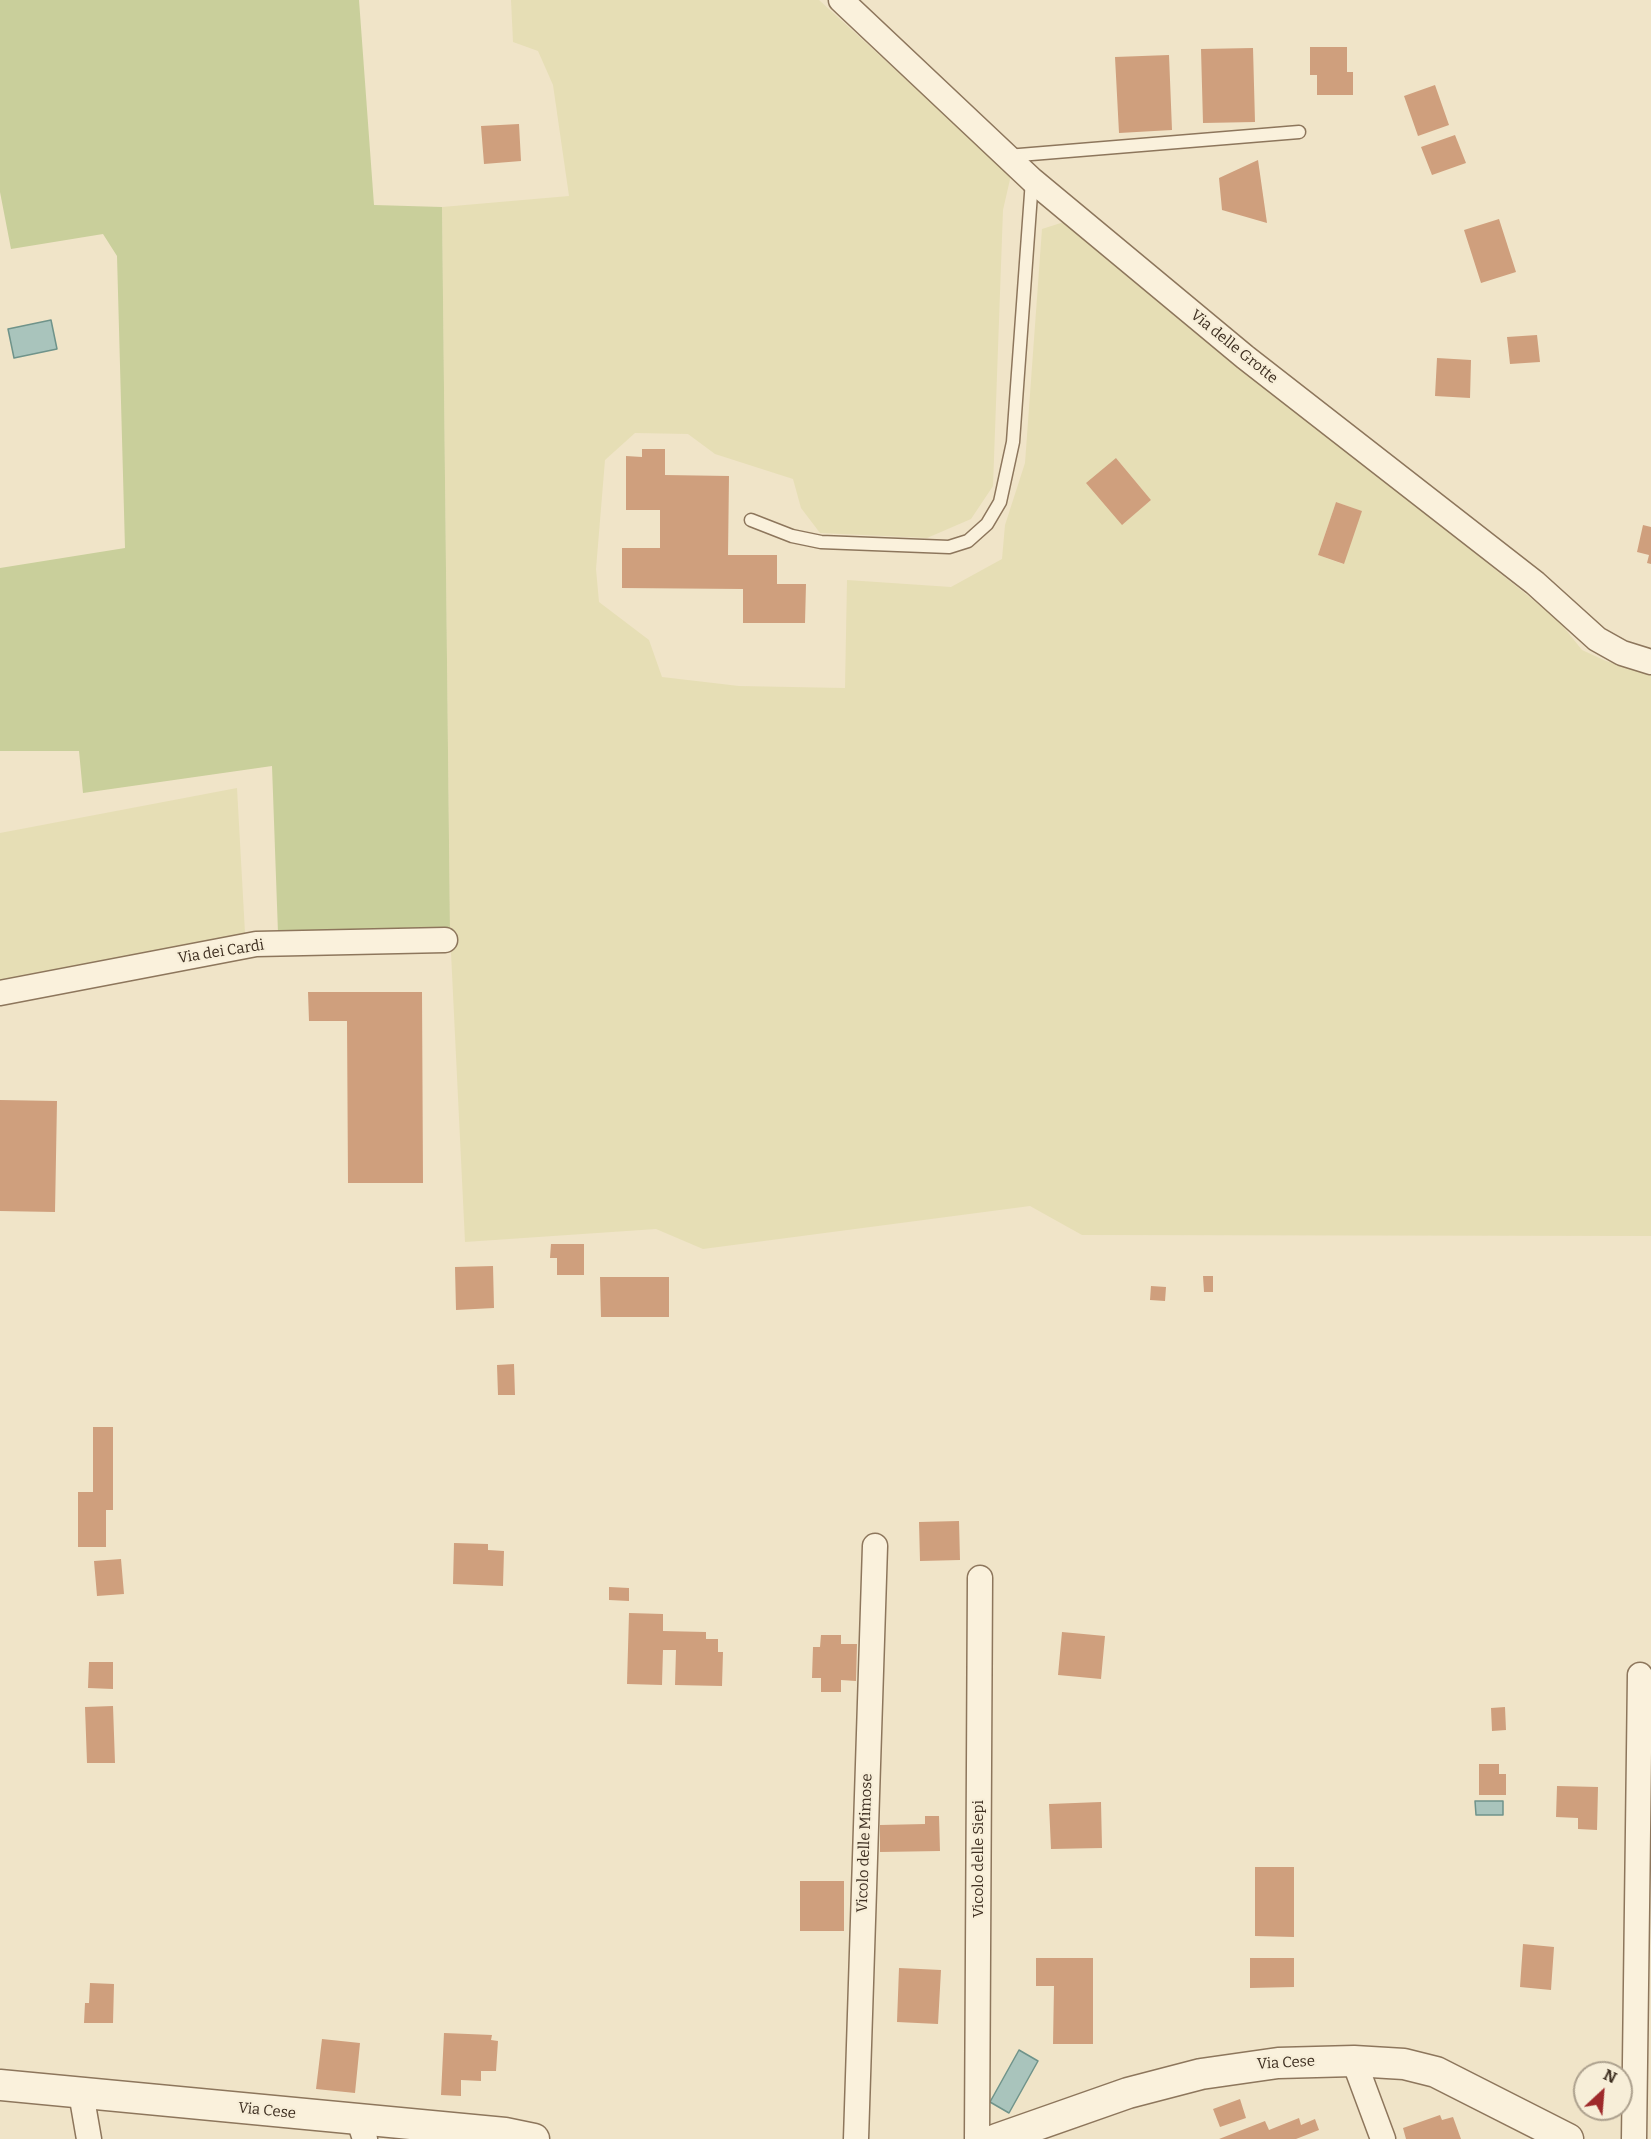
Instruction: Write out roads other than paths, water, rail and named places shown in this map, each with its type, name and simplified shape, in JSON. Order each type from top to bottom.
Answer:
[{"type":"street","name":"Via delle Grotte","points":[[841,0],[1032,180],[1303,404],[1535,583],[1597,639],[1622,653],[1651,662]]},
{"type":"street","name":"Via dei Cardi","points":[[0,993],[256,944],[444,940]]},
{"type":"street","name":"Vicolo delle Mimose","points":[[856,2139],[875,1546]]},
{"type":"street","name":"Vicolo delle Siepi","points":[[978,2139],[980,1578]]},
{"type":"street","points":[[1634,2139],[1640,1675]]},
{"type":"street","points":[[1354,2061],[1383,2139]]},
{"type":"street","name":"Via Cese","points":[[997,2139],[1118,2096],[1201,2074],[1278,2063],[1354,2061],[1404,2064],[1436,2072],[1568,2139]]},
{"type":"street","name":"Via Cese","points":[[0,2085],[81,2093],[362,2130],[505,2133],[534,2139]]},
{"type":"street","points":[[81,2093],[89,2139]]},
{"type":"lane","points":[[1005,156],[1299,132]]},
{"type":"lane","points":[[751,520],[792,536],[822,542],[950,547],[968,541],[987,524],[1000,502],[1013,442],[1032,180]]},
{"type":"water","points":[[51,320],[57,349],[14,358],[8,329]]},
{"type":"water","points":[[1475,1801],[1503,1801],[1503,1815],[1476,1815]]},
{"type":"water","points":[[1019,2050],[1038,2061],[1009,2113],[990,2102]]}]
